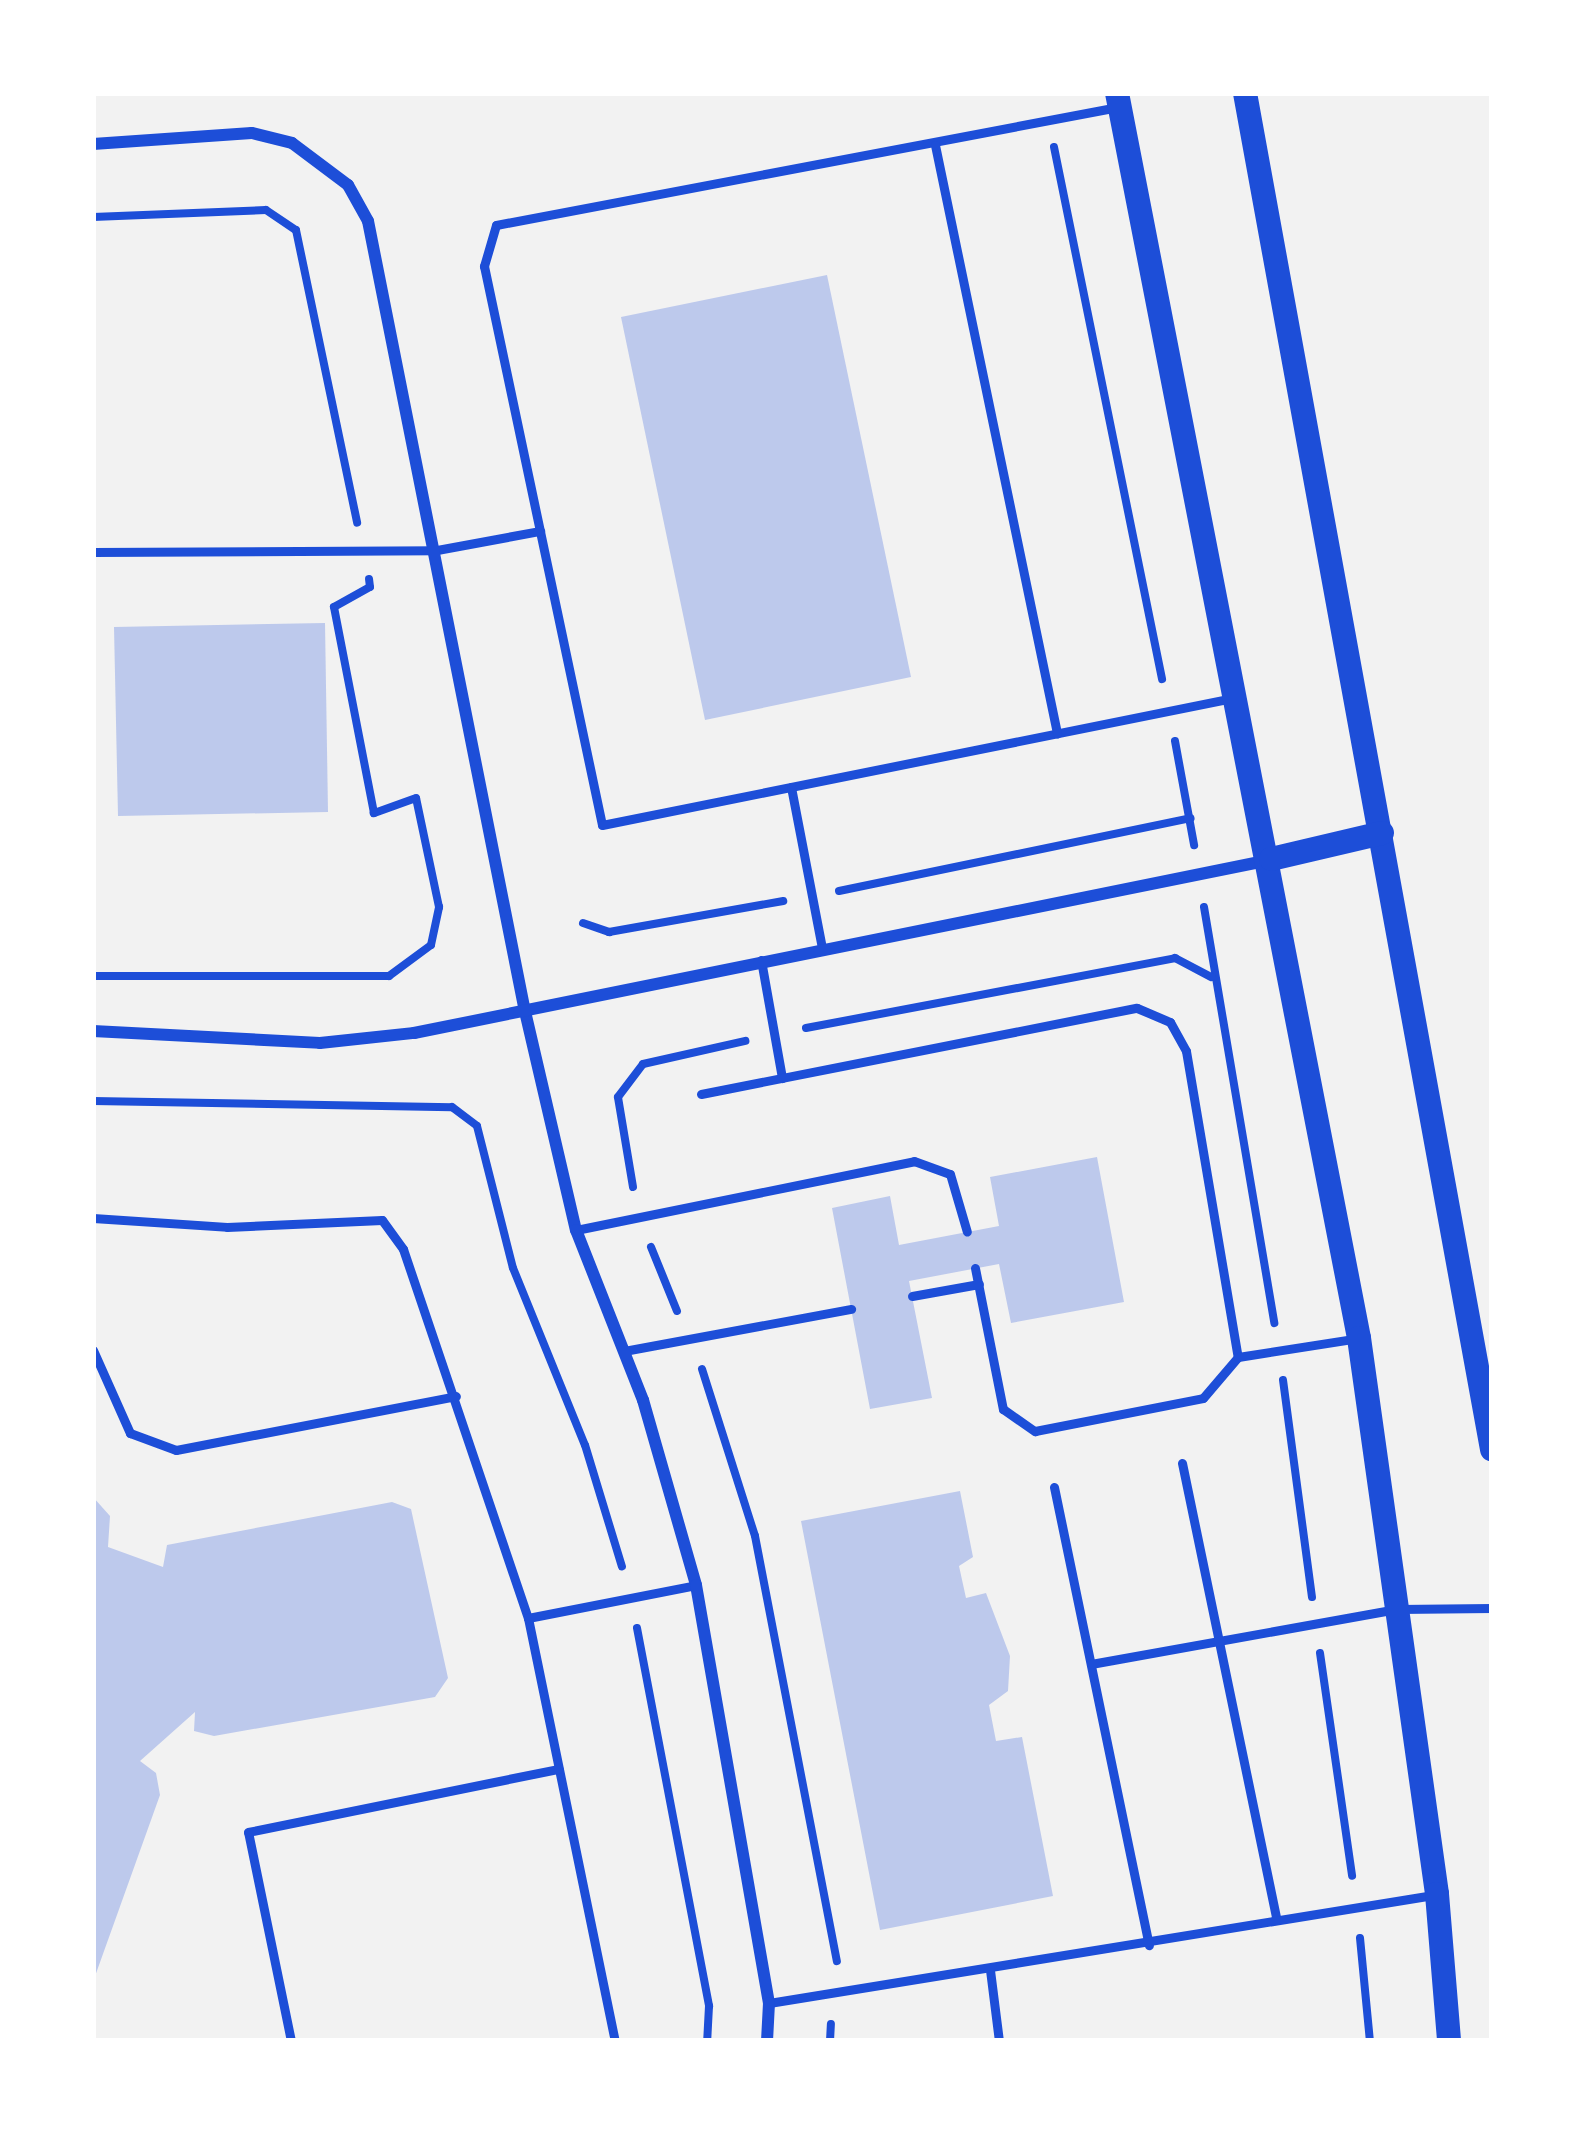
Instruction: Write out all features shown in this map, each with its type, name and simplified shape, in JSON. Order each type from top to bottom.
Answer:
[{"type":"main road","points":[[1245,93],[1492,1450]]},
{"type":"main road","points":[[1118,100],[1271,860],[1359,1338],[1437,1894],[1449,2041]]},
{"type":"main road","points":[[1271,860],[1382,833]]},
{"type":"street","points":[[93,144],[252,133],[292,143],[347,185],[368,221],[524,1007],[576,1230],[624,1351],[696,1585],[769,2003],[767,2041]]},
{"type":"street","points":[[93,1031],[320,1043],[414,1034],[524,1007],[1271,860]]},
{"type":"lane","points":[[1118,100],[1049,122],[935,145],[496,225],[484,266],[602,825],[1239,697]]},
{"type":"lane","points":[[935,145],[1057,733]]},
{"type":"lane","points":[[93,552],[436,550],[540,531]]},
{"type":"lane","points":[[790,788],[822,948]]},
{"type":"lane","points":[[761,960],[782,1078]]},
{"type":"lane","points":[[701,1094],[1137,1008],[1170,1022],[1186,1051],[1238,1358]]},
{"type":"lane","points":[[576,1230],[914,1161],[950,1174],[967,1232]]},
{"type":"lane","points":[[93,1218],[227,1227],[382,1220],[404,1249],[528,1618],[615,2041]]},
{"type":"lane","points":[[975,1268],[1003,1409],[1035,1431],[1203,1398],[1238,1358],[1359,1338]]},
{"type":"lane","points":[[912,1296],[979,1284]]},
{"type":"lane","points":[[624,1351],[851,1309]]},
{"type":"lane","points":[[93,1350],[130,1433],[176,1450],[457,1396]]},
{"type":"lane","points":[[1182,1463],[1276,1916]]},
{"type":"lane","points":[[1054,1487],[1149,1945]]},
{"type":"lane","points":[[528,1618],[696,1585]]},
{"type":"lane","points":[[1091,1664],[1398,1609],[1492,1608]]},
{"type":"lane","points":[[290,2041],[248,1832],[559,1769]]},
{"type":"lane","points":[[769,2003],[1149,1945],[1276,1916],[1437,1894]]},
{"type":"lane","points":[[990,1970],[999,2041]]},
{"type":"path","points":[[1049,122],[1190,818],[1279,1351],[1356,1904],[1370,2041]]},
{"type":"path","points":[[93,217],[266,210],[296,230],[370,587],[334,607],[374,813],[416,798],[439,907],[431,945],[389,976],[93,976]]},
{"type":"path","points":[[584,923],[609,932],[812,896],[1190,818]]},
{"type":"path","points":[[93,1101],[452,1107],[477,1126],[513,1268],[585,1445],[629,1598],[709,2006],[707,2041]]},
{"type":"building","points":[[827,275],[911,677],[705,720],[621,317]]},
{"type":"building","points":[[325,623],[328,812],[118,816],[114,627]]},
{"type":"building","points":[[1097,1157],[1124,1302],[1011,1323],[999,1264],[909,1281],[932,1398],[870,1409],[832,1208],[890,1196],[899,1245],[999,1226],[990,1177]]},
{"type":"building","points":[[960,1491],[973,1557],[959,1566],[966,1598],[986,1593],[1010,1656],[1008,1691],[989,1705],[996,1741],[1022,1737],[1053,1896],[880,1930],[801,1521]]},
{"type":"building","points":[[93,1497],[110,1516],[108,1547],[163,1567],[167,1545],[392,1502],[411,1509],[448,1678],[435,1697],[214,1736],[194,1731],[195,1712],[140,1761],[156,1773],[160,1795],[94,1979]]}]
